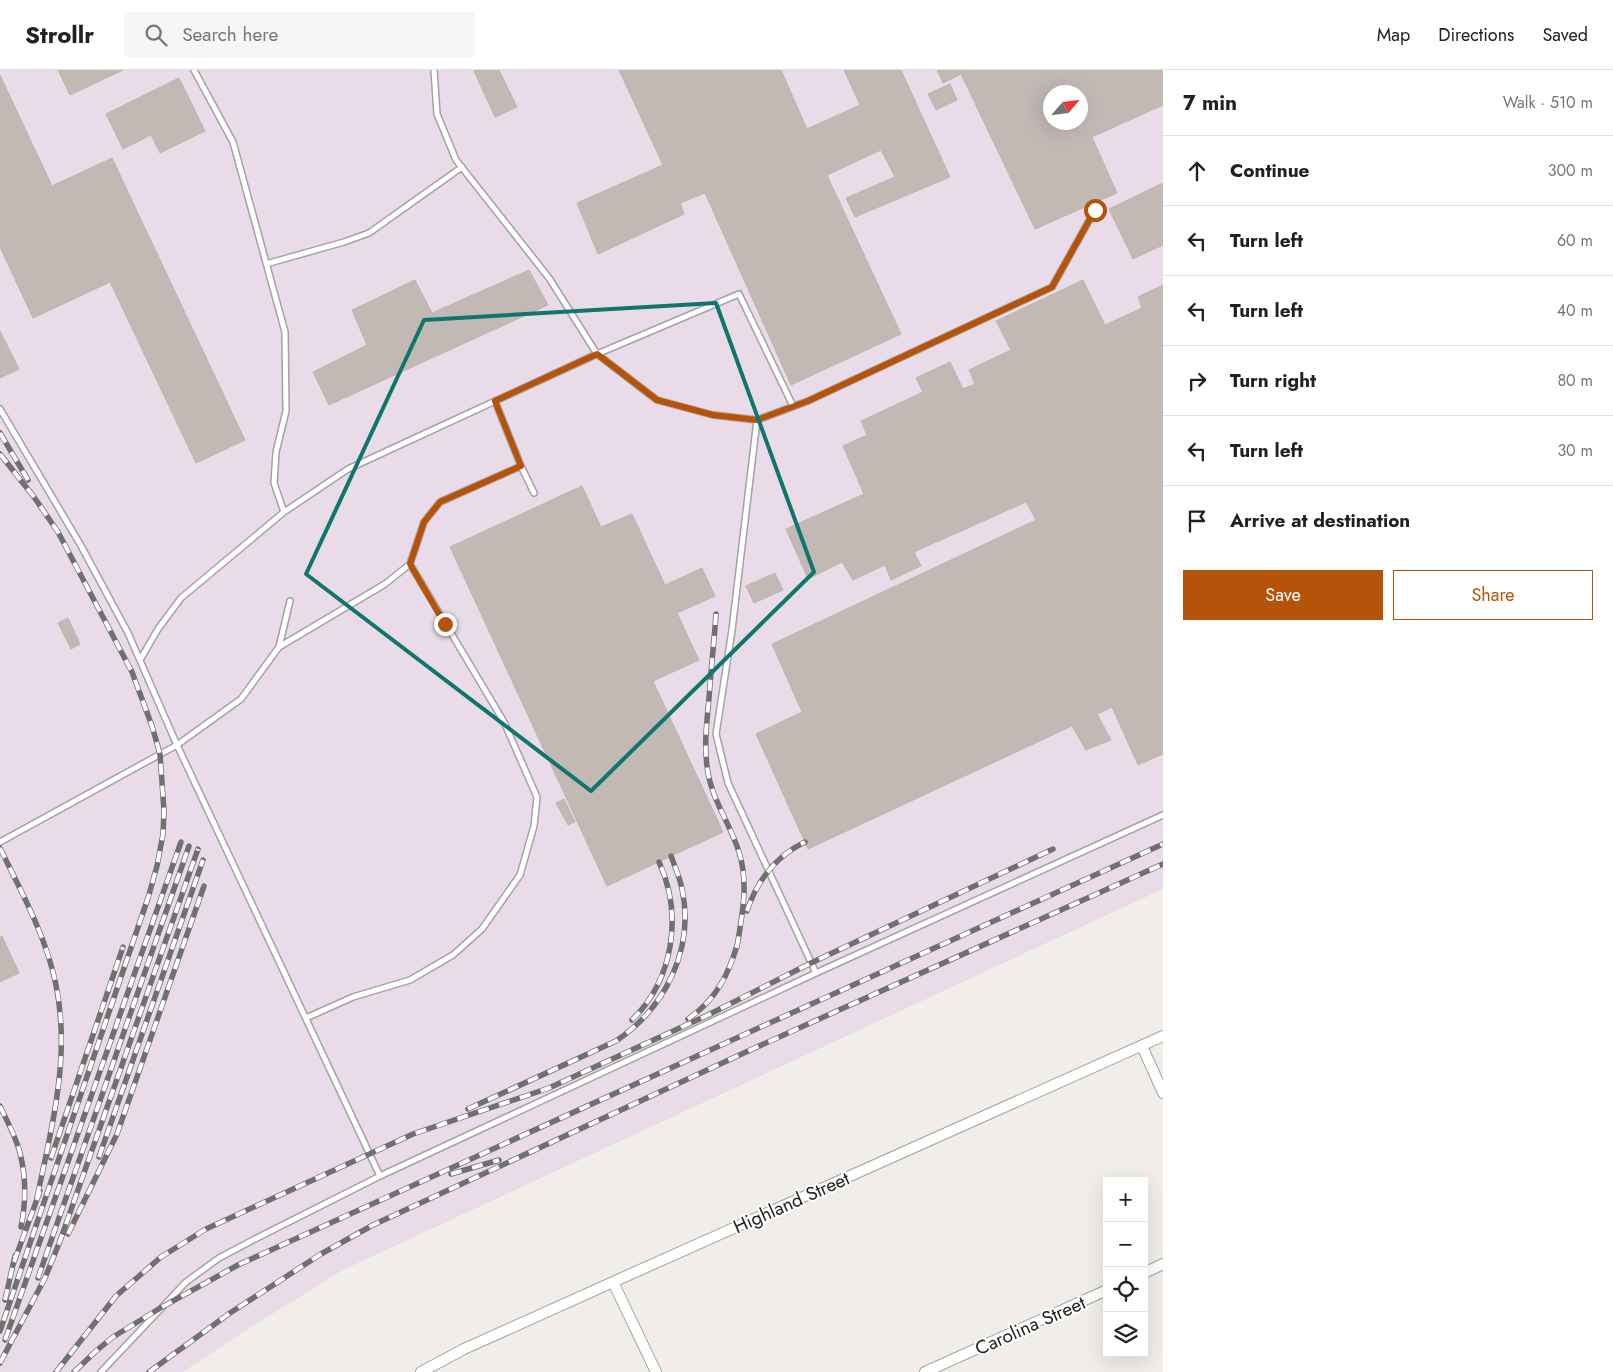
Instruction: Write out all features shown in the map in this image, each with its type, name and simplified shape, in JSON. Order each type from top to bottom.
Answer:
[{"type":"street","name":"Highland Street","points":[[421,1372],[464,1349],[1163,1036]]},
{"type":"street","points":[[1142,1046],[1163,1093]]},
{"type":"street","points":[[1148,1271],[1163,1264]]},
{"type":"street","points":[[613,1282],[656,1372]]},
{"type":"street","name":"Carolina Street","points":[[925,1372],[1103,1292]]},
{"type":"lane","points":[[194,70],[233,142],[285,332],[286,411],[276,452],[274,483],[284,512]]},
{"type":"lane","points":[[434,70],[437,114],[456,160],[549,278],[597,354],[657,400],[713,415],[757,420],[793,406],[1052,287],[1095,210]]},
{"type":"lane","points":[[266,264],[369,233],[462,167]]},
{"type":"lane","points":[[140,660],[158,629],[181,598],[284,512],[348,469],[597,354],[739,294],[793,406]]},
{"type":"lane","points":[[495,401],[534,493]]},
{"type":"lane","points":[[0,409],[80,544],[128,632],[177,744],[380,1176]]},
{"type":"lane","points":[[757,420],[732,630],[716,734],[728,783],[816,973]]},
{"type":"lane","points":[[0,842],[177,744],[240,699],[279,647],[384,584],[410,564],[424,522],[440,502],[521,466]]},
{"type":"lane","points":[[306,1018],[353,997],[410,980],[453,955],[482,929],[520,875],[534,826],[537,797],[504,722],[410,564]]},
{"type":"lane","points":[[279,647],[290,601]]},
{"type":"lane","points":[[101,1372],[186,1282],[219,1258],[380,1176],[816,973],[1163,816]]},
{"type":"highlighted area","points":[[716,303],[814,572],[591,791],[306,574],[424,320]]},
{"type":"shaded area","points":[[0,70],[1163,70],[1163,889],[343,1270],[183,1372],[0,1372]]},
{"type":"building","points":[[58,70],[123,70],[70,95]]},
{"type":"building","points":[[475,70],[499,70],[517,107],[495,117]]},
{"type":"building","points":[[619,70],[781,70],[807,129],[860,105],[844,70],[901,70],[950,177],[855,217],[846,198],[895,177],[881,150],[827,175],[901,334],[791,385],[705,193],[680,203],[684,214],[598,254],[577,203],[663,165]]},
{"type":"building","points":[[937,70],[1163,70],[1163,105],[1092,137],[1117,193],[1035,229],[961,74],[943,83]]},
{"type":"building","points":[[0,75],[52,186],[112,158],[245,440],[196,463],[110,282],[33,318],[0,247]]},
{"type":"building","points":[[179,78],[205,131],[160,153],[151,135],[123,149],[106,114]]},
{"type":"building","points":[[950,84],[957,100],[936,110],[928,94]]},
{"type":"building","points":[[1163,183],[1163,245],[1133,259],[1109,209]]},
{"type":"building","points":[[529,270],[548,305],[329,405],[313,372],[367,345],[352,310],[415,280],[432,313]]},
{"type":"building","points":[[1083,280],[1105,325],[1142,308],[1138,297],[1163,285],[1163,754],[1138,765],[1112,707],[1097,714],[1111,740],[1086,750],[1072,726],[808,849],[756,734],[802,712],[772,644],[1036,520],[1026,502],[914,552],[921,566],[891,580],[885,565],[853,580],[842,562],[808,579],[786,529],[864,494],[843,446],[867,435],[861,421],[923,392],[916,378],[950,362],[963,389],[975,384],[969,370],[1011,350],[996,321]]},
{"type":"building","points":[[0,331],[19,369],[0,378]]},
{"type":"building","points":[[582,486],[601,527],[632,514],[665,585],[702,568],[715,596],[677,613],[699,660],[653,681],[723,832],[607,886],[450,547]]},
{"type":"building","points":[[775,573],[783,590],[754,603],[746,586]]},
{"type":"building","points":[[68,618],[80,644],[71,649],[58,623]]},
{"type":"building","points":[[564,799],[575,822],[568,825],[556,803]]},
{"type":"building","points":[[2,936],[19,973],[0,982],[0,937]]},
{"type":"railway","points":[[0,433],[28,480]]},
{"type":"railway","points":[[0,454],[34,497],[58,532],[132,672],[160,754],[164,811],[163,834],[148,898],[0,1331]]},
{"type":"railway","points":[[716,614],[706,758],[712,788],[735,841],[744,876],[744,900],[737,947]]},
{"type":"railway","points":[[5,1340],[181,842]]},
{"type":"railway","points":[[747,911],[756,890],[769,870],[785,854],[805,842]]},
{"type":"railway","points":[[74,1372],[113,1337],[162,1307],[238,1265],[1163,844]]},
{"type":"railway","points":[[38,1278],[189,846]]},
{"type":"railway","points":[[0,848],[26,901],[48,955],[56,986],[60,1017],[59,1077],[50,1137],[37,1198]]},
{"type":"railway","points":[[0,1363],[45,1278],[60,1241],[198,849]]},
{"type":"railway","points":[[56,1372],[116,1296],[161,1257],[206,1229],[413,1134],[549,1088],[708,1015],[811,963],[1053,849]]},
{"type":"railway","points":[[468,1109],[616,1041],[649,1012],[662,994],[672,975],[680,955],[684,933],[685,911],[682,889],[671,856]]},
{"type":"railway","points":[[99,1157],[203,860]]},
{"type":"railway","points":[[632,1020],[646,1004],[657,985],[665,966],[670,945],[671,903],[659,862]]},
{"type":"railway","points":[[149,1372],[230,1313],[321,1254],[373,1225],[746,1052],[1163,864]]},
{"type":"railway","points":[[68,1234],[117,1134],[204,886]]},
{"type":"railway","points":[[688,1019],[698,1012],[714,995],[726,975],[738,942]]},
{"type":"railway","points":[[51,1158],[123,947]]},
{"type":"railway","points":[[0,1106],[16,1141],[22,1162],[25,1190],[21,1227]]},
{"type":"railway","points":[[451,1174],[499,1160]]},
{"type":"railway","points":[[14,1262],[40,1191]]},
{"type":"railway","points":[[5,1300],[15,1256]]},
{"type":"route","points":[[445,624],[410,564],[424,522],[440,502],[521,466],[495,401],[597,354],[657,400],[713,415],[757,420],[808,401],[1052,287],[1095,210]]}]
